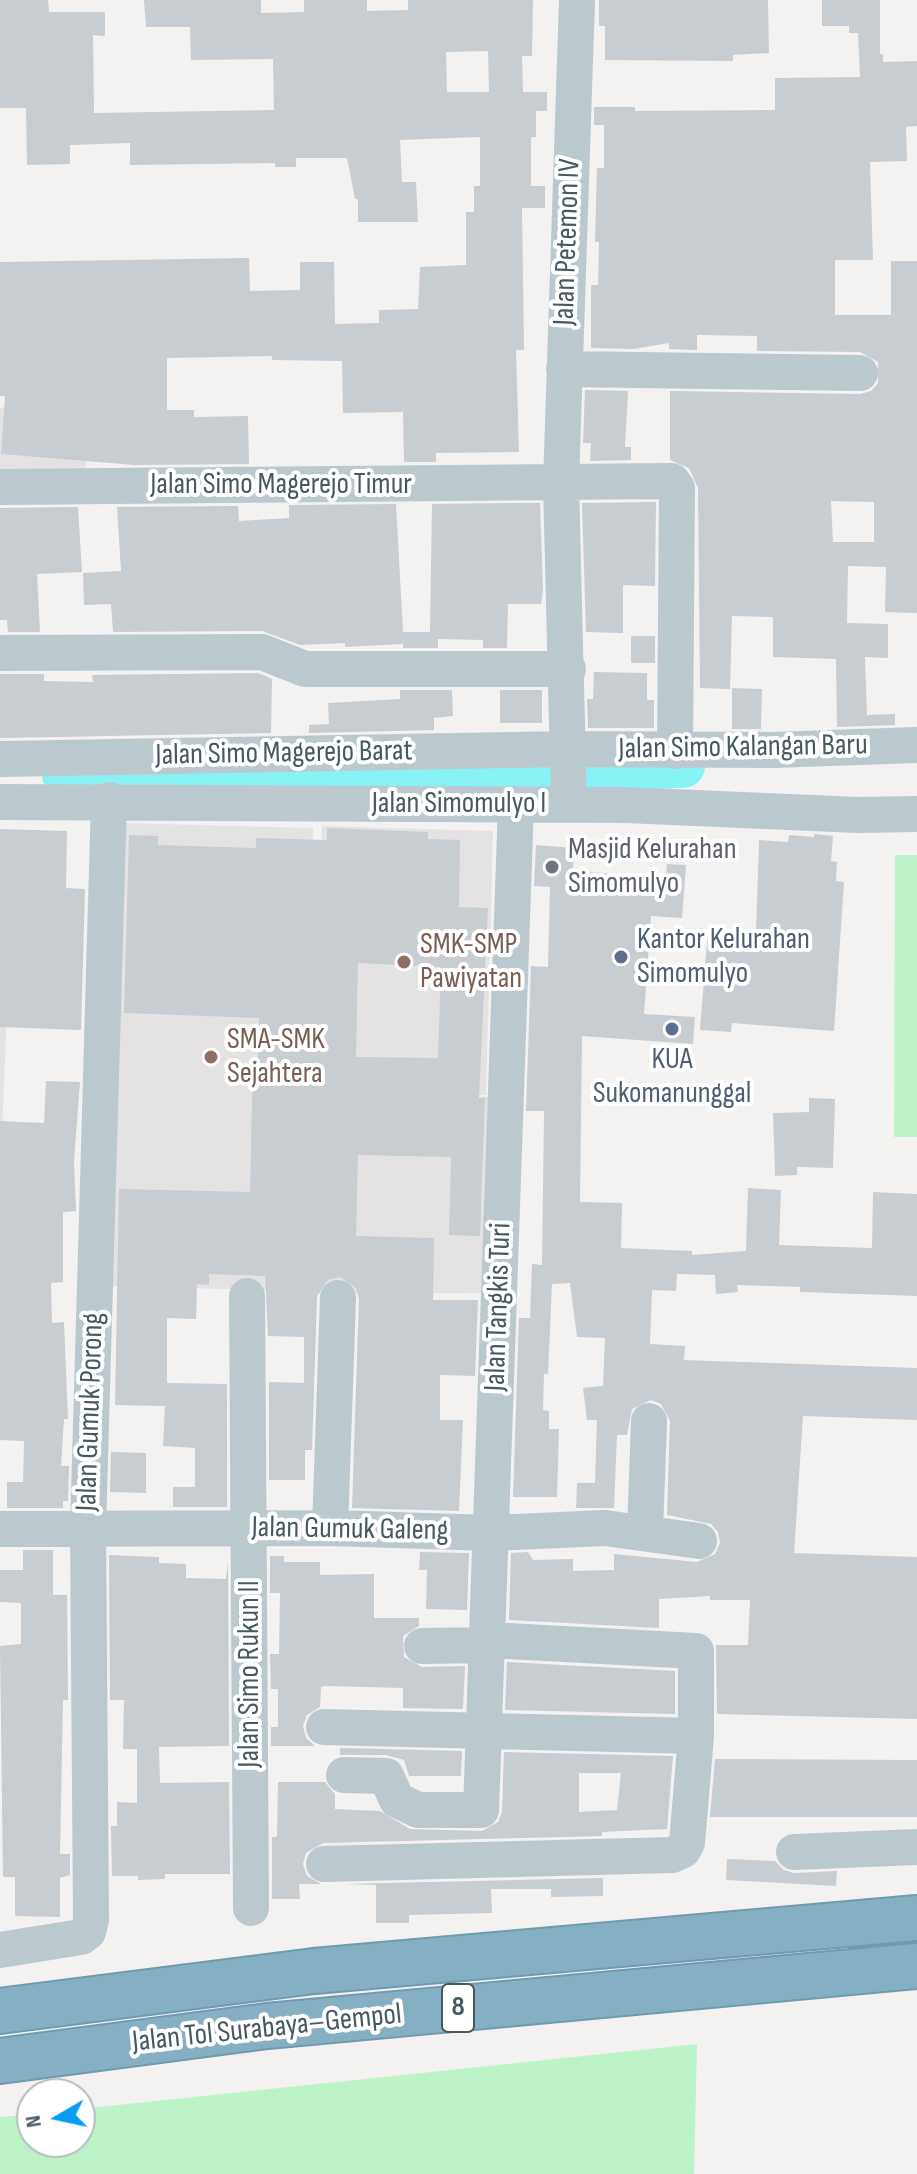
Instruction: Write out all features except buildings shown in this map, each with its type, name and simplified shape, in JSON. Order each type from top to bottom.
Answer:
[{"type":"highway","name":"Jalan Tol Surabaya–Gempol","points":[[0,2011],[314,1971],[917,1918]]},
{"type":"highway","name":"Jalan Tol Surabaya–Gempol","points":[[0,2061],[267,2026],[917,1966]]},
{"type":"street","name":"Jalan Petemon IV","points":[[569,775],[561,483],[577,0]]},
{"type":"street","points":[[564,369],[860,373]]},
{"type":"street","name":"Jalan Simo Magerejo Timur","points":[[0,487],[676,484],[675,751]]},
{"type":"street","points":[[0,653],[262,652],[305,669],[568,669]]},
{"type":"street","name":"Jalan Simo Kalangan Baru","points":[[569,775],[675,751],[917,745]]},
{"type":"street","name":"Jalan Simo Magerejo Barat","points":[[0,759],[569,775]]},
{"type":"street","name":"Jalan Simomulyo I","points":[[0,802],[109,800],[516,804],[569,775],[917,814]]},
{"type":"street","name":"Jalan Gumuk Porong","points":[[0,1950],[81,1937],[88,1932],[91,1920],[88,1528],[109,800]]},
{"type":"street","name":"Jalan Tangkis Turi","points":[[489,1862],[489,1818],[481,1810],[516,804]]},
{"type":"street","name":"Jalan Simo Rukun II","points":[[247,1296],[251,1908]]},
{"type":"street","points":[[330,1528],[338,1298]]},
{"type":"street","points":[[645,1532],[649,1421]]},
{"type":"street","name":"Jalan Gumuk Galeng","points":[[0,1529],[330,1528],[492,1533],[605,1528],[699,1541]]},
{"type":"street","points":[[324,1864],[672,1855],[683,1850],[687,1843],[696,1736],[696,1651],[488,1643],[422,1646]]},
{"type":"street","points":[[324,1727],[696,1736]]},
{"type":"street","points":[[344,1775],[386,1776],[397,1800],[418,1810],[481,1810]]},
{"type":"street","points":[[794,1852],[917,1847]]},
{"type":"shaded area","points":[[0,408],[86,409],[86,481],[0,482]]},
{"type":"shaded area","name":"SMA-SMK Sejahtera","points":[[121,823],[313,828],[302,1291],[110,1286]]},
{"type":"shaded area","name":"SMK-SMP Pawiyatan","points":[[322,826],[493,831],[486,1095],[314,1099]]},
{"type":"shaded area","points":[[0,1008],[7,1008],[2,1135],[0,1135]]},
{"type":"shaded area","points":[[446,1096],[499,1097],[494,1293],[304,1294],[313,1104]]},
{"type":"green space","points":[[895,855],[917,855],[917,1137],[894,1137]]},
{"type":"green space","points":[[697,2044],[694,2174],[0,2174],[0,2117],[16,2116],[16,2158],[96,2158],[96,2107]]},
{"type":"waterway","points":[[64,775],[299,776],[683,766]]},
{"type":"place","name":"Masjid Kelurahan Simomulyo","points":[[552,867]]},
{"type":"place","name":"Kantor Kelurahan Simomulyo","points":[[621,957]]},
{"type":"place","name":"SMK-SMP Pawiyatan","points":[[404,962]]},
{"type":"place","name":"KUA Sukomanunggal","points":[[672,1029]]},
{"type":"place","name":"SMA-SMK Sejahtera","points":[[211,1057]]}]
